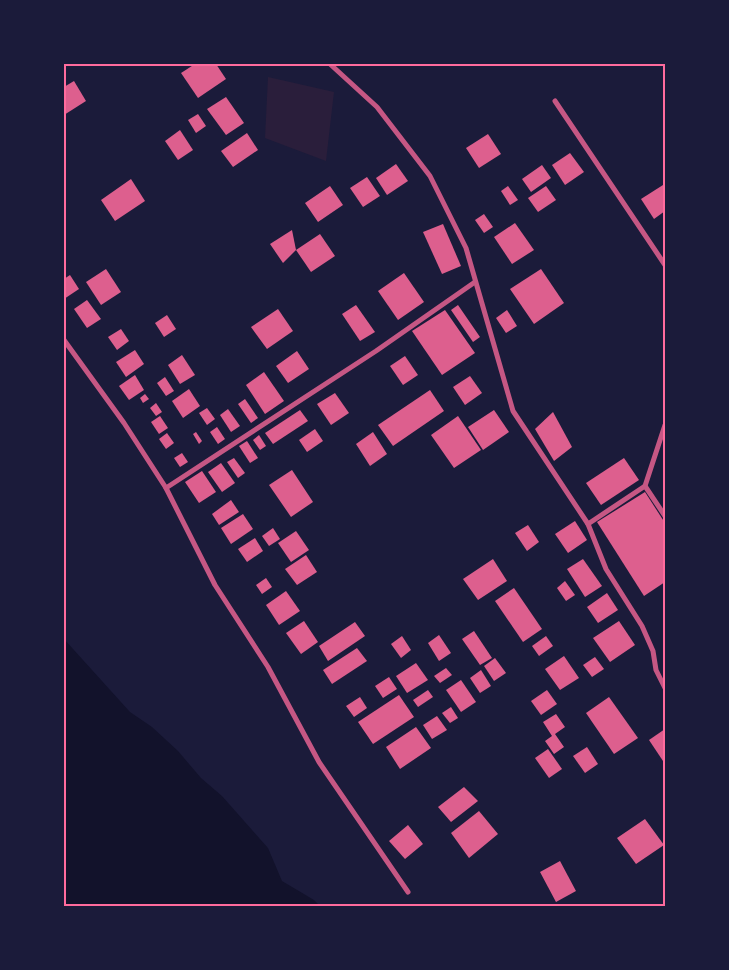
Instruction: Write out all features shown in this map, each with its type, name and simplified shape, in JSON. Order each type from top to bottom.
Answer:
[{"type":"street","points":[[330,64],[377,107],[430,176],[466,248],[513,411],[588,524],[606,569],[642,626],[653,651],[656,670],[665,688]]},
{"type":"street","points":[[555,101],[665,265]]},
{"type":"street","points":[[166,488],[376,351],[475,282]]},
{"type":"street","points":[[64,340],[124,424],[166,488],[215,585],[268,667],[319,762],[408,892]]},
{"type":"street","points":[[588,524],[645,486],[665,425]]},
{"type":"street","points":[[645,486],[665,516]]},
{"type":"shaded area","points":[[268,77],[334,92],[326,161],[265,138]]},
{"type":"shaded area","points":[[64,639],[130,712],[152,727],[178,751],[201,778],[222,796],[268,848],[282,881],[314,900],[320,906],[64,906]]},
{"type":"building","points":[[195,64],[216,64],[226,79],[198,98],[181,73]]},
{"type":"building","points":[[74,81],[86,101],[64,115],[64,87]]},
{"type":"building","points":[[226,97],[244,123],[226,135],[207,109]]},
{"type":"building","points":[[198,114],[206,126],[196,133],[188,120]]},
{"type":"building","points":[[180,130],[193,150],[178,160],[165,141]]},
{"type":"building","points":[[247,133],[258,150],[233,167],[221,151]]},
{"type":"building","points":[[488,134],[501,154],[479,168],[466,148]]},
{"type":"building","points":[[570,153],[584,172],[565,185],[552,165]]},
{"type":"building","points":[[396,164],[408,181],[387,195],[376,178]]},
{"type":"building","points":[[542,165],[551,178],[531,192],[522,179]]},
{"type":"building","points":[[367,177],[380,196],[363,207],[350,188]]},
{"type":"building","points":[[131,179],[145,201],[115,221],[101,200]]},
{"type":"building","points":[[663,185],[665,189],[665,211],[654,219],[641,199]]},
{"type":"building","points":[[330,186],[343,205],[318,222],[305,203]]},
{"type":"building","points":[[508,186],[518,200],[510,205],[501,191]]},
{"type":"building","points":[[546,186],[556,200],[538,212],[528,198]]},
{"type":"building","points":[[484,214],[493,227],[484,233],[475,220]]},
{"type":"building","points":[[515,223],[534,250],[512,264],[494,237]]},
{"type":"building","points":[[443,224],[461,266],[442,274],[423,232]]},
{"type":"building","points":[[292,230],[296,250],[283,263],[270,244]]},
{"type":"building","points":[[320,234],[335,256],[311,272],[296,250]]},
{"type":"building","points":[[106,269],[121,292],[101,305],[86,282]]},
{"type":"building","points":[[541,269],[564,303],[534,324],[510,289]]},
{"type":"building","points":[[404,273],[424,302],[398,320],[378,291]]},
{"type":"building","points":[[70,275],[79,289],[64,299],[64,279]]},
{"type":"building","points":[[87,300],[101,319],[87,328],[74,309]]},
{"type":"building","points":[[356,305],[375,332],[360,341],[342,314]]},
{"type":"building","points":[[458,305],[480,337],[473,342],[451,310]]},
{"type":"building","points":[[278,309],[293,331],[267,349],[251,327]]},
{"type":"building","points":[[445,310],[475,353],[442,375],[412,331]]},
{"type":"building","points":[[507,310],[517,326],[506,333],[496,318]]},
{"type":"building","points":[[167,315],[176,329],[164,337],[155,323]]},
{"type":"building","points":[[121,329],[129,341],[117,350],[108,337]]},
{"type":"building","points":[[135,350],[144,364],[126,377],[116,362]]},
{"type":"building","points":[[297,351],[309,369],[288,383],[276,366]]},
{"type":"building","points":[[182,355],[195,375],[180,384],[168,365]]},
{"type":"building","points":[[405,356],[418,375],[403,385],[390,366]]},
{"type":"building","points":[[264,372],[284,401],[265,414],[246,385]]},
{"type":"building","points":[[135,375],[144,390],[129,400],[119,386]]},
{"type":"building","points":[[470,376],[482,393],[465,405],[453,387]]},
{"type":"building","points":[[165,377],[174,391],[166,396],[157,383]]},
{"type":"building","points":[[189,389],[200,406],[183,418],[172,401]]},
{"type":"building","points":[[430,390],[444,411],[393,446],[378,425]]},
{"type":"building","points":[[335,393],[349,413],[331,425],[317,404]]},
{"type":"building","points":[[145,394],[149,399],[143,403],[140,398]]},
{"type":"building","points":[[245,399],[258,418],[251,423],[238,404]]},
{"type":"building","points":[[156,403],[162,412],[156,416],[150,408]]},
{"type":"building","points":[[207,408],[215,419],[207,425],[199,413]]},
{"type":"building","points":[[228,409],[240,426],[231,432],[220,415]]},
{"type":"building","points":[[300,410],[308,421],[273,444],[265,433]]},
{"type":"building","points":[[494,410],[509,432],[483,450],[468,427]]},
{"type":"building","points":[[553,412],[572,447],[554,461],[535,429]]},
{"type":"building","points":[[160,416],[168,428],[159,434],[151,422]]},
{"type":"building","points":[[458,416],[481,450],[454,468],[431,435]]},
{"type":"building","points":[[217,427],[225,439],[218,444],[210,432]]},
{"type":"building","points":[[315,429],[323,441],[307,452],[299,440]]},
{"type":"building","points":[[196,432],[202,441],[199,444],[193,434]]},
{"type":"building","points":[[373,432],[387,454],[370,466],[356,444]]},
{"type":"building","points":[[167,433],[174,443],[166,449],[159,439]]},
{"type":"building","points":[[259,435],[266,446],[260,450],[253,440]]},
{"type":"building","points":[[247,441],[258,458],[250,463],[239,446]]},
{"type":"building","points":[[182,453],[188,462],[180,467],[174,458]]},
{"type":"building","points":[[234,458],[245,473],[238,478],[227,462]]},
{"type":"building","points":[[624,458],[639,480],[601,505],[586,483]]},
{"type":"building","points":[[221,463],[235,483],[222,492],[208,472]]},
{"type":"building","points":[[292,470],[313,502],[291,517],[269,485]]},
{"type":"building","points":[[202,471],[216,492],[199,503],[185,482]]},
{"type":"building","points":[[645,492],[665,523],[665,582],[644,596],[597,522]]},
{"type":"building","points":[[231,500],[239,512],[219,525],[212,514]]},
{"type":"building","points":[[243,514],[253,529],[231,544],[221,528]]},
{"type":"building","points":[[575,521],[587,540],[568,553],[555,534]]},
{"type":"building","points":[[528,525],[539,542],[527,551],[515,533]]},
{"type":"building","points":[[273,528],[280,539],[269,546],[262,536]]},
{"type":"building","points":[[296,531],[309,550],[291,562],[278,543]]},
{"type":"building","points":[[255,538],[263,551],[247,562],[238,549]]},
{"type":"building","points":[[306,555],[317,572],[297,585],[285,569]]},
{"type":"building","points":[[493,559],[507,581],[478,600],[463,579]]},
{"type":"building","points":[[583,559],[602,586],[585,597],[567,569]]},
{"type":"building","points":[[266,578],[272,587],[262,594],[256,585]]},
{"type":"building","points":[[565,581],[575,595],[566,601],[557,588]]},
{"type":"building","points":[[514,588],[542,629],[523,642],[495,601]]},
{"type":"building","points":[[286,591],[300,611],[279,625],[266,605]]},
{"type":"building","points":[[607,593],[618,610],[598,623],[587,607]]},
{"type":"building","points":[[304,621],[318,642],[301,654],[286,633]]},
{"type":"building","points":[[619,621],[635,645],[610,662],[593,638]]},
{"type":"building","points":[[355,622],[365,636],[328,661],[319,646]]},
{"type":"building","points":[[474,631],[492,658],[480,665],[462,639]]},
{"type":"building","points":[[439,635],[451,653],[439,661],[428,643]]},
{"type":"building","points":[[402,636],[411,650],[401,658],[391,644]]},
{"type":"building","points":[[546,636],[553,646],[539,656],[532,646]]},
{"type":"building","points":[[357,648],[367,661],[332,684],[323,670]]},
{"type":"building","points":[[564,656],[579,678],[560,690],[545,669]]},
{"type":"building","points":[[595,657],[604,669],[592,677],[583,665]]},
{"type":"building","points":[[495,658],[506,673],[494,681],[484,666]]},
{"type":"building","points":[[416,663],[428,680],[407,693],[396,676]]},
{"type":"building","points":[[446,668],[452,675],[440,683],[434,676]]},
{"type":"building","points":[[481,670],[491,686],[480,693],[470,678]]},
{"type":"building","points":[[389,677],[397,689],[383,698],[375,686]]},
{"type":"building","points":[[461,680],[476,702],[461,712],[446,690]]},
{"type":"building","points":[[428,690],[433,697],[418,707],[413,700]]},
{"type":"building","points":[[547,690],[557,704],[541,715],[531,701]]},
{"type":"building","points":[[399,695],[414,717],[373,744],[358,722]]},
{"type":"building","points":[[360,697],[367,708],[354,717],[346,706]]},
{"type":"building","points":[[609,697],[638,738],[614,754],[586,713]]},
{"type":"building","points":[[451,707],[458,718],[450,723],[442,713]]},
{"type":"building","points":[[556,714],[565,727],[555,734],[564,747],[554,754],[545,741],[552,736],[543,722]]},
{"type":"building","points":[[437,716],[447,730],[432,739],[423,725]]},
{"type":"building","points":[[416,727],[431,748],[400,769],[386,747]]},
{"type":"building","points":[[665,729],[665,764],[649,740]]},
{"type":"building","points":[[587,747],[598,764],[585,773],[573,756]]},
{"type":"building","points":[[548,749],[562,769],[549,778],[535,758]]},
{"type":"building","points":[[464,787],[478,801],[451,822],[438,807]]},
{"type":"building","points":[[479,811],[498,834],[469,858],[451,833]]},
{"type":"building","points":[[645,819],[664,845],[636,864],[617,838]]},
{"type":"building","points":[[408,825],[423,844],[405,859],[389,841]]},
{"type":"building","points":[[560,861],[576,891],[556,902],[540,872]]}]
